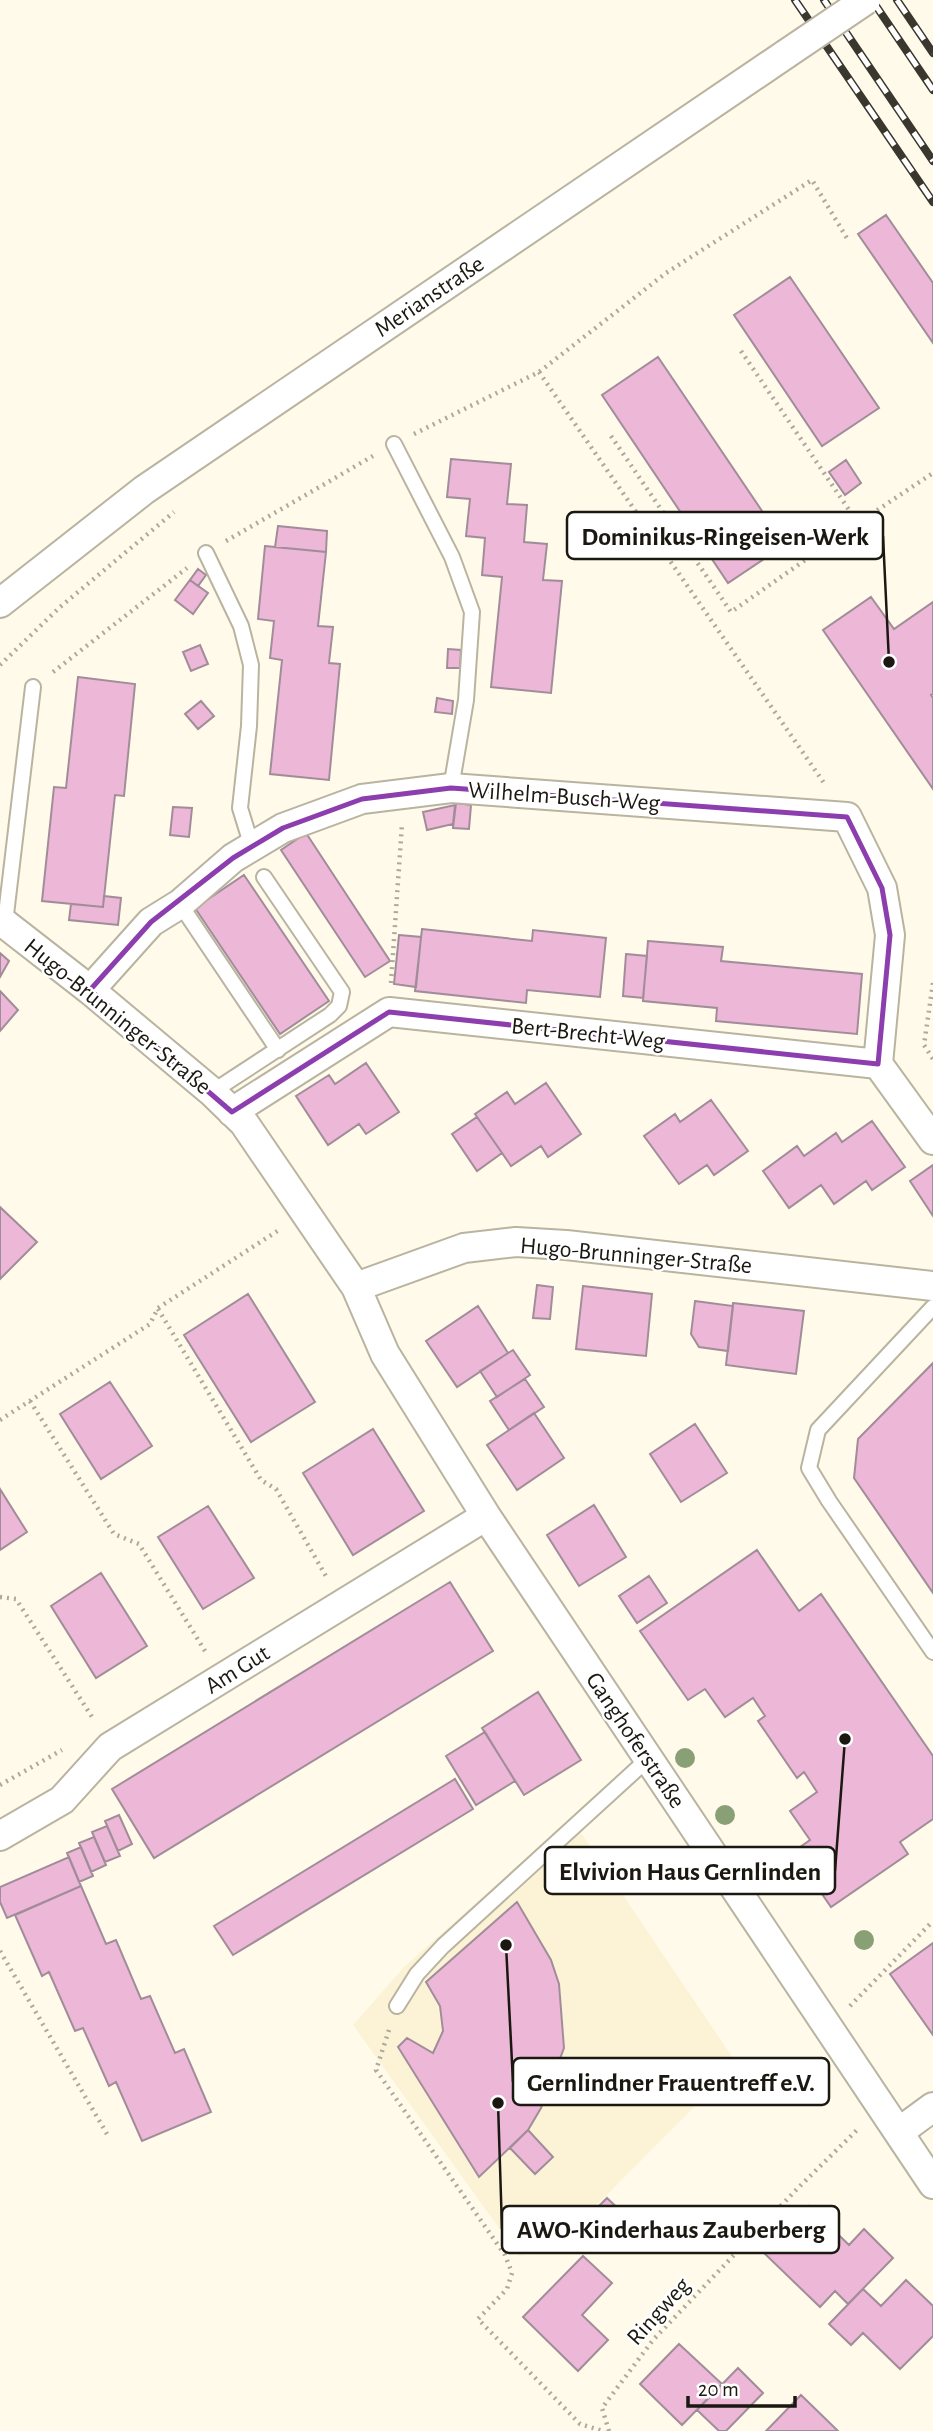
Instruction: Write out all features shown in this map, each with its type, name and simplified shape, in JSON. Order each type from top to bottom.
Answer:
[{"type":"street","name":"Merianstraße","points":[[0,603],[144,490],[866,0]]},
{"type":"street","name":"Wilhelm-Busch-Weg","points":[[90,990],[151,922],[180,904],[233,858],[283,828],[362,799],[451,788],[847,817]]},
{"type":"street","points":[[847,817],[883,888],[890,935],[878,1064],[933,1140]]},
{"type":"street","name":"Hugo-Brunninger-Straße","points":[[2,922],[90,990],[212,1092],[244,1123],[356,1287],[464,1248],[516,1242],[566,1245],[933,1286]]},
{"type":"street","points":[[232,1112],[389,1012]]},
{"type":"street","name":"Bert-Brecht-Weg","points":[[389,1012],[878,1064]]},
{"type":"street","name":"Ganghoferstraße","points":[[356,1287],[385,1354],[486,1516],[830,2026],[933,2184]]},
{"type":"street","name":"Am Gut","points":[[0,1836],[62,1800],[110,1747],[486,1516]]},
{"type":"street","points":[[891,2121],[933,2107]]},
{"type":"lane","points":[[394,444],[452,557],[472,612],[466,700],[451,788]]},
{"type":"lane","points":[[206,553],[241,626],[251,664],[249,726],[240,808],[252,847]]},
{"type":"lane","points":[[2,922],[33,687]]},
{"type":"lane","points":[[212,1092],[330,1015],[338,1006],[342,992],[264,877]]},
{"type":"lane","points":[[180,904],[278,1050]]},
{"type":"lane","points":[[933,1307],[818,1430],[809,1468],[828,1501],[933,1652]]},
{"type":"lane","points":[[397,2006],[417,1974],[443,1946],[649,1758]]},
{"type":"path","points":[[33,687],[206,553],[394,444],[539,372],[666,273],[812,180],[848,240]]},
{"type":"path","points":[[741,351],[858,523]]},
{"type":"path","points":[[539,372],[847,817]]},
{"type":"path","points":[[611,436],[731,612],[933,473]]},
{"type":"path","points":[[389,1012],[404,794]]},
{"type":"path","points":[[933,983],[924,1045],[933,1059]]},
{"type":"path","points":[[0,1420],[150,1324],[158,1308],[306,1213]]},
{"type":"path","points":[[158,1308],[261,1480],[276,1489],[342,1605]]},
{"type":"path","points":[[30,1401],[114,1534],[139,1544],[222,1678]]},
{"type":"path","points":[[0,1597],[16,1599],[110,1747]]},
{"type":"path","points":[[0,1786],[66,1748]]},
{"type":"path","points":[[830,2026],[933,1921]]},
{"type":"path","points":[[0,1951],[107,2134]]},
{"type":"path","points":[[397,2006],[376,2070],[505,2255],[512,2273],[507,2290],[478,2319],[580,2424],[603,2431]]},
{"type":"path","name":"Ringweg","points":[[609,2431],[602,2408],[653,2340],[795,2190],[864,2122],[891,2121]]},
{"type":"highlighted area","points":[[451,788],[847,817],[882,888],[890,935],[878,1064],[389,1012],[232,1112],[90,990],[151,922],[233,858],[283,828],[362,799]]},
{"type":"shaded area","points":[[571,1818],[737,2064],[556,2246],[519,2256],[353,2025],[405,1966]]},
{"type":"building","points":[[886,215],[933,283],[933,343],[858,234]]},
{"type":"building","points":[[790,277],[879,408],[822,446],[734,315]]},
{"type":"building","points":[[658,357],[785,545],[728,583],[602,395]]},
{"type":"building","points":[[451,459],[511,464],[507,504],[527,505],[524,542],[547,544],[543,580],[562,581],[551,693],[491,687],[502,577],[482,575],[485,538],[466,536],[470,499],[447,497]]},
{"type":"building","points":[[846,460],[861,483],[845,495],[829,472]]},
{"type":"building","points":[[278,526],[327,531],[326,552],[275,547]]},
{"type":"building","points":[[265,546],[326,552],[318,626],[333,627],[329,663],[340,664],[329,780],[270,774],[282,660],[270,658],[274,621],[258,619]]},
{"type":"building","points":[[198,569],[206,575],[198,586],[190,580]]},
{"type":"building","points":[[190,580],[208,593],[193,614],[175,600]]},
{"type":"building","points":[[871,597],[894,629],[933,602],[933,789],[823,630]]},
{"type":"building","points":[[200,645],[208,664],[191,671],[183,652]]},
{"type":"building","points":[[448,649],[461,650],[460,668],[447,668]]},
{"type":"building","points":[[78,677],[135,684],[124,796],[115,795],[103,907],[42,901],[54,787],[66,788]]},
{"type":"building","points":[[437,698],[453,701],[452,714],[435,712]]},
{"type":"building","points":[[201,701],[214,716],[198,729],[185,714]]},
{"type":"building","points":[[456,803],[471,805],[469,829],[453,828]]},
{"type":"building","points":[[455,805],[453,824],[427,830],[423,812]]},
{"type":"building","points":[[173,807],[192,808],[189,837],[170,835]]},
{"type":"building","points":[[306,833],[390,961],[365,977],[281,850]]},
{"type":"building","points":[[244,875],[329,1001],[280,1034],[195,908]]},
{"type":"building","points":[[104,896],[121,898],[118,925],[69,920],[71,904],[103,907]]},
{"type":"building","points":[[422,929],[532,941],[533,930],[606,938],[600,997],[527,990],[526,1003],[415,991]]},
{"type":"building","points":[[399,935],[421,937],[416,987],[394,984]]},
{"type":"building","points":[[648,941],[723,947],[721,961],[862,974],[857,1034],[716,1021],[717,1008],[643,1001]]},
{"type":"building","points":[[0,953],[9,961],[0,977]]},
{"type":"building","points":[[626,954],[647,956],[643,998],[623,996]]},
{"type":"building","points":[[0,991],[18,1010],[0,1031]]},
{"type":"building","points":[[366,1063],[399,1112],[366,1134],[359,1124],[328,1145],[296,1096],[329,1075],[335,1084]]},
{"type":"building","points":[[546,1083],[581,1134],[548,1157],[541,1146],[511,1166],[475,1114],[507,1092],[515,1104]]},
{"type":"building","points":[[711,1100],[748,1151],[714,1175],[707,1165],[679,1184],[644,1136],[675,1114],[680,1122]]},
{"type":"building","points":[[477,1117],[502,1153],[477,1171],[452,1134]]},
{"type":"building","points":[[872,1121],[905,1167],[872,1190],[866,1181],[834,1204],[821,1185],[789,1208],[763,1171],[797,1146],[804,1156],[836,1133],[842,1142]]},
{"type":"building","points":[[933,1165],[933,1216],[910,1181]]},
{"type":"building","points":[[0,1207],[37,1242],[0,1279]]},
{"type":"building","points":[[537,1285],[553,1287],[550,1319],[533,1318]]},
{"type":"building","points":[[583,1286],[652,1294],[646,1356],[576,1349]]},
{"type":"building","points":[[248,1294],[315,1402],[251,1442],[184,1335]]},
{"type":"building","points":[[695,1301],[733,1306],[728,1351],[699,1347],[691,1334]]},
{"type":"building","points":[[733,1303],[804,1311],[796,1374],[726,1365]]},
{"type":"building","points":[[478,1306],[508,1353],[457,1387],[426,1341]]},
{"type":"building","points":[[513,1350],[530,1375],[497,1397],[480,1371]]},
{"type":"building","points":[[933,1363],[933,1593],[854,1478],[858,1439]]},
{"type":"building","points":[[525,1379],[544,1407],[509,1430],[490,1401]]},
{"type":"building","points":[[110,1382],[152,1446],[101,1479],[60,1414]]},
{"type":"building","points":[[534,1413],[564,1458],[517,1490],[487,1445]]},
{"type":"building","points":[[695,1424],[727,1473],[681,1502],[650,1454]]},
{"type":"building","points":[[373,1429],[424,1511],[353,1555],[303,1473]]},
{"type":"building","points":[[0,1489],[27,1532],[0,1550]]},
{"type":"building","points":[[594,1505],[626,1557],[579,1586],[547,1535]]},
{"type":"building","points":[[208,1506],[254,1578],[203,1609],[158,1537]]},
{"type":"building","points":[[757,1550],[799,1611],[821,1594],[933,1756],[933,1819],[900,1842],[908,1854],[831,1907],[793,1852],[810,1840],[790,1811],[817,1792],[804,1772],[797,1778],[758,1721],[765,1716],[753,1698],[725,1717],[705,1689],[688,1700],[640,1631]]},
{"type":"building","points":[[101,1573],[147,1646],[96,1678],[51,1606]]},
{"type":"building","points":[[649,1576],[667,1603],[637,1623],[619,1596]]},
{"type":"building","points":[[450,1582],[493,1651],[154,1858],[112,1789]]},
{"type":"building","points":[[538,1692],[581,1760],[524,1795],[482,1728]]},
{"type":"building","points":[[485,1732],[515,1781],[476,1805],[446,1756]]},
{"type":"building","points":[[455,1779],[473,1809],[233,1955],[214,1926]]},
{"type":"building","points":[[119,1815],[132,1844],[118,1851],[105,1821]]},
{"type":"building","points":[[107,1826],[120,1856],[105,1862],[92,1832]]},
{"type":"building","points":[[94,1837],[106,1865],[91,1872],[79,1843]]},
{"type":"building","points":[[81,1847],[93,1876],[79,1882],[67,1853]]},
{"type":"building","points":[[69,1857],[81,1886],[7,1918],[0,1902],[0,1887]]},
{"type":"building","points":[[81,1886],[106,1944],[116,1940],[141,1999],[150,1996],[175,2053],[184,2049],[211,2112],[142,2141],[116,2082],[109,2086],[83,2028],[75,2031],[49,1972],[42,1976],[15,1915]]},
{"type":"building","points":[[517,1902],[551,1960],[559,1984],[564,2048],[541,2108],[528,2130],[479,2177],[398,2047],[407,2038],[433,2053],[443,2031],[440,2006],[426,1982]]},
{"type":"building","points":[[933,1943],[933,2035],[890,1974]]},
{"type":"building","points":[[528,2130],[553,2157],[535,2174],[510,2148]]},
{"type":"building","points":[[607,2198],[625,2215],[608,2232],[590,2215]]},
{"type":"building","points":[[809,2206],[849,2245],[864,2229],[893,2258],[848,2304],[835,2291],[820,2307],[764,2253]]},
{"type":"building","points":[[583,2256],[612,2283],[582,2315],[608,2340],[578,2371],[523,2317]]},
{"type":"building","points":[[906,2280],[933,2306],[933,2336],[900,2369],[863,2333],[851,2345],[829,2324],[863,2289],[881,2306]]},
{"type":"building","points":[[679,2344],[722,2384],[682,2425],[640,2384]]},
{"type":"building","points":[[738,2368],[763,2393],[726,2431],[719,2431],[697,2410]]},
{"type":"building","points":[[801,2395],[838,2431],[766,2431]]},
{"type":"railway","points":[[795,0],[933,202]]},
{"type":"railway","points":[[824,0],[933,161]]},
{"type":"railway","points":[[872,0],[933,90]]},
{"type":"railway","points":[[897,0],[933,53]]},
{"type":"place","name":"Dominikus-Ringeisen-Werk","points":[[889,662]]},
{"type":"place","name":"Elvivion Haus Gernlinden","points":[[845,1739]]},
{"type":"place","name":"Gernlindner Frauentreff e.V.","points":[[506,1945]]},
{"type":"place","name":"AWO-Kinderhaus Zauberberg","points":[[498,2103]]}]
